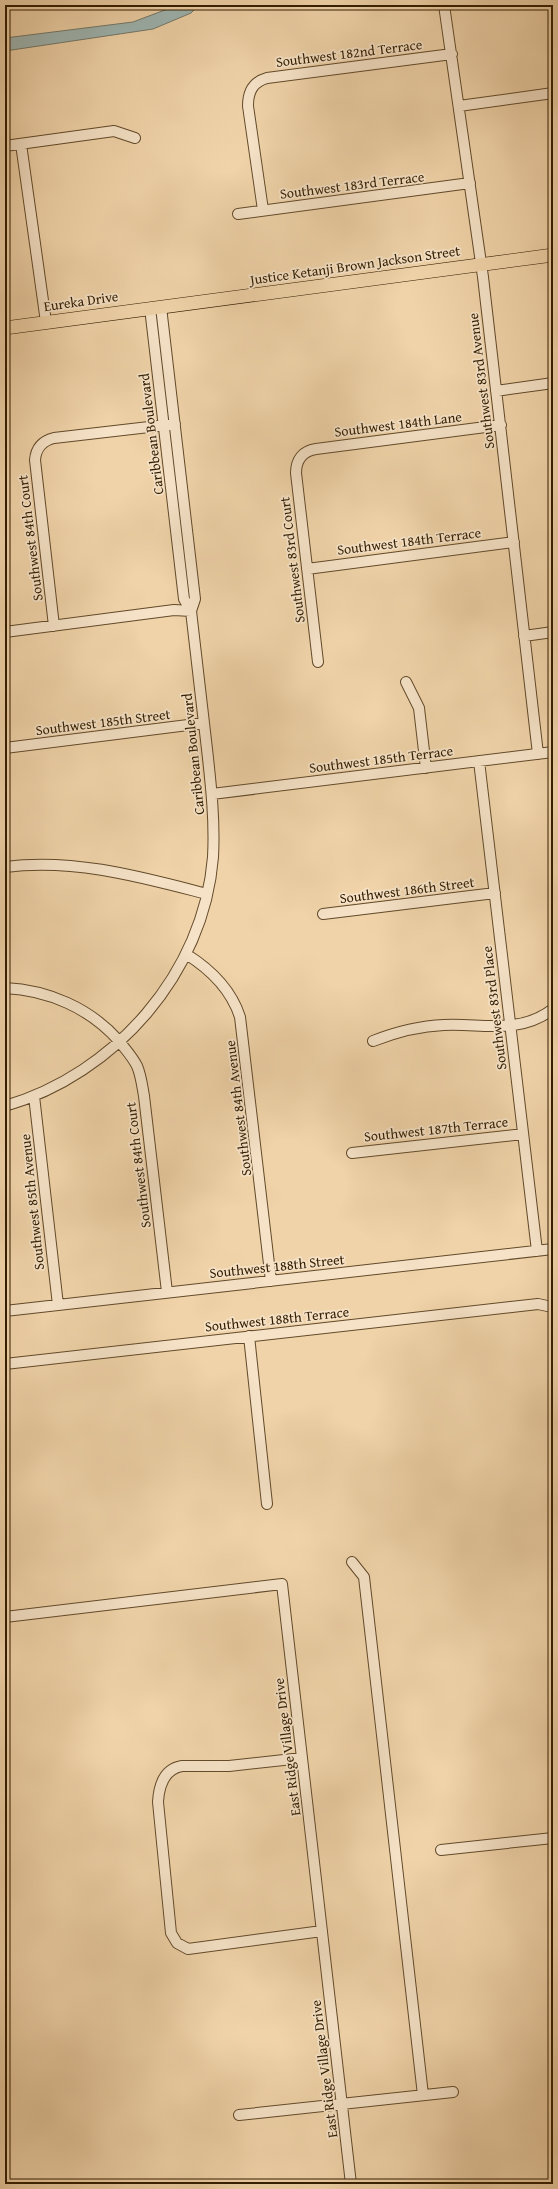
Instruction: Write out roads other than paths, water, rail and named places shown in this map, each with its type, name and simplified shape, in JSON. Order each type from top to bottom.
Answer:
[{"type":"main road","name":"Justice Ketanji Brown Jackson Street","points":[[156,307],[553,255]]},
{"type":"main road","name":"Eureka Drive","points":[[5,328],[156,307]]},
{"type":"street","name":"Southwest 83rd Avenue","points":[[444,5],[481,264],[501,425],[538,754]]},
{"type":"street","name":"Southwest 182nd Terrace","points":[[263,210],[248,106],[249,92],[252,87],[261,80],[267,78],[452,54]]},
{"type":"street","points":[[459,106],[553,94]]},
{"type":"street","points":[[5,146],[114,131],[136,138]]},
{"type":"street","points":[[21,144],[46,322]]},
{"type":"street","name":"Southwest 183rd Terrace","points":[[238,214],[470,183]]},
{"type":"street","name":"Caribbean Boulevard","points":[[5,1106],[34,1096],[72,1078],[119,1042],[157,1001],[186,954],[195,933],[207,894],[213,851],[212,794],[191,611],[195,599],[170,424],[156,307]]},
{"type":"street","points":[[496,391],[553,383]]},
{"type":"street","name":"Southwest 84th Court","points":[[54,626],[35,460],[39,447],[45,441],[54,438],[170,424]]},
{"type":"street","name":"Southwest 184th Lane","points":[[300,456],[308,450],[316,448],[501,425]]},
{"type":"street","name":"Southwest 83rd Court","points":[[300,456],[296,473],[318,662]]},
{"type":"street","name":"Southwest 184th Terrace","points":[[307,569],[514,542]]},
{"type":"street","points":[[5,632],[174,610],[191,611]]},
{"type":"street","points":[[524,636],[553,632]]},
{"type":"street","points":[[406,682],[419,708],[426,768]]},
{"type":"street","name":"Southwest 185th Street","points":[[5,748],[204,723]]},
{"type":"street","name":"Southwest 185th Terrace","points":[[212,794],[553,752]]},
{"type":"street","name":"Southwest 83rd Place","points":[[479,761],[537,1251]]},
{"type":"street","points":[[5,867],[49,864],[87,867],[207,894]]},
{"type":"street","name":"Southwest 186th Street","points":[[323,914],[495,893]]},
{"type":"street","name":"Southwest 84th Avenue","points":[[186,954],[220,981],[235,1003],[240,1017],[271,1281]]},
{"type":"street","points":[[5,988],[37,992],[67,1003],[99,1021],[119,1042]]},
{"type":"street","points":[[373,1041],[396,1032],[421,1027],[454,1025],[487,1027],[510,1025],[531,1021],[553,1009]]},
{"type":"street","name":"Southwest 84th Court","points":[[119,1042],[134,1059],[141,1080],[166,1292]]},
{"type":"street","name":"Southwest 85th Avenue","points":[[34,1096],[58,1305]]},
{"type":"street","name":"Southwest 187th Terrace","points":[[352,1153],[523,1134]]},
{"type":"street","name":"Southwest 188th Street","points":[[5,1311],[553,1250]]},
{"type":"street","name":"Southwest 188th Terrace","points":[[5,1364],[538,1304],[552,1307]]},
{"type":"street","points":[[249,1336],[268,1504]]},
{"type":"street","points":[[352,1562],[364,1577],[423,2095]]},
{"type":"street","name":"East Ridge Village Drive","points":[[5,1617],[282,1584],[351,2184]]},
{"type":"street","points":[[302,1758],[229,1766],[182,1766],[172,1769],[162,1781],[158,1802],[168,1887],[170,1927],[177,1943],[188,1949],[250,1939],[322,1931]]},
{"type":"street","points":[[441,1850],[553,1838]]},
{"type":"street","points":[[239,2115],[453,2092]]},
{"type":"water","points":[[178,5],[199,5],[191,13],[153,29],[5,51],[5,38],[133,22]]}]
